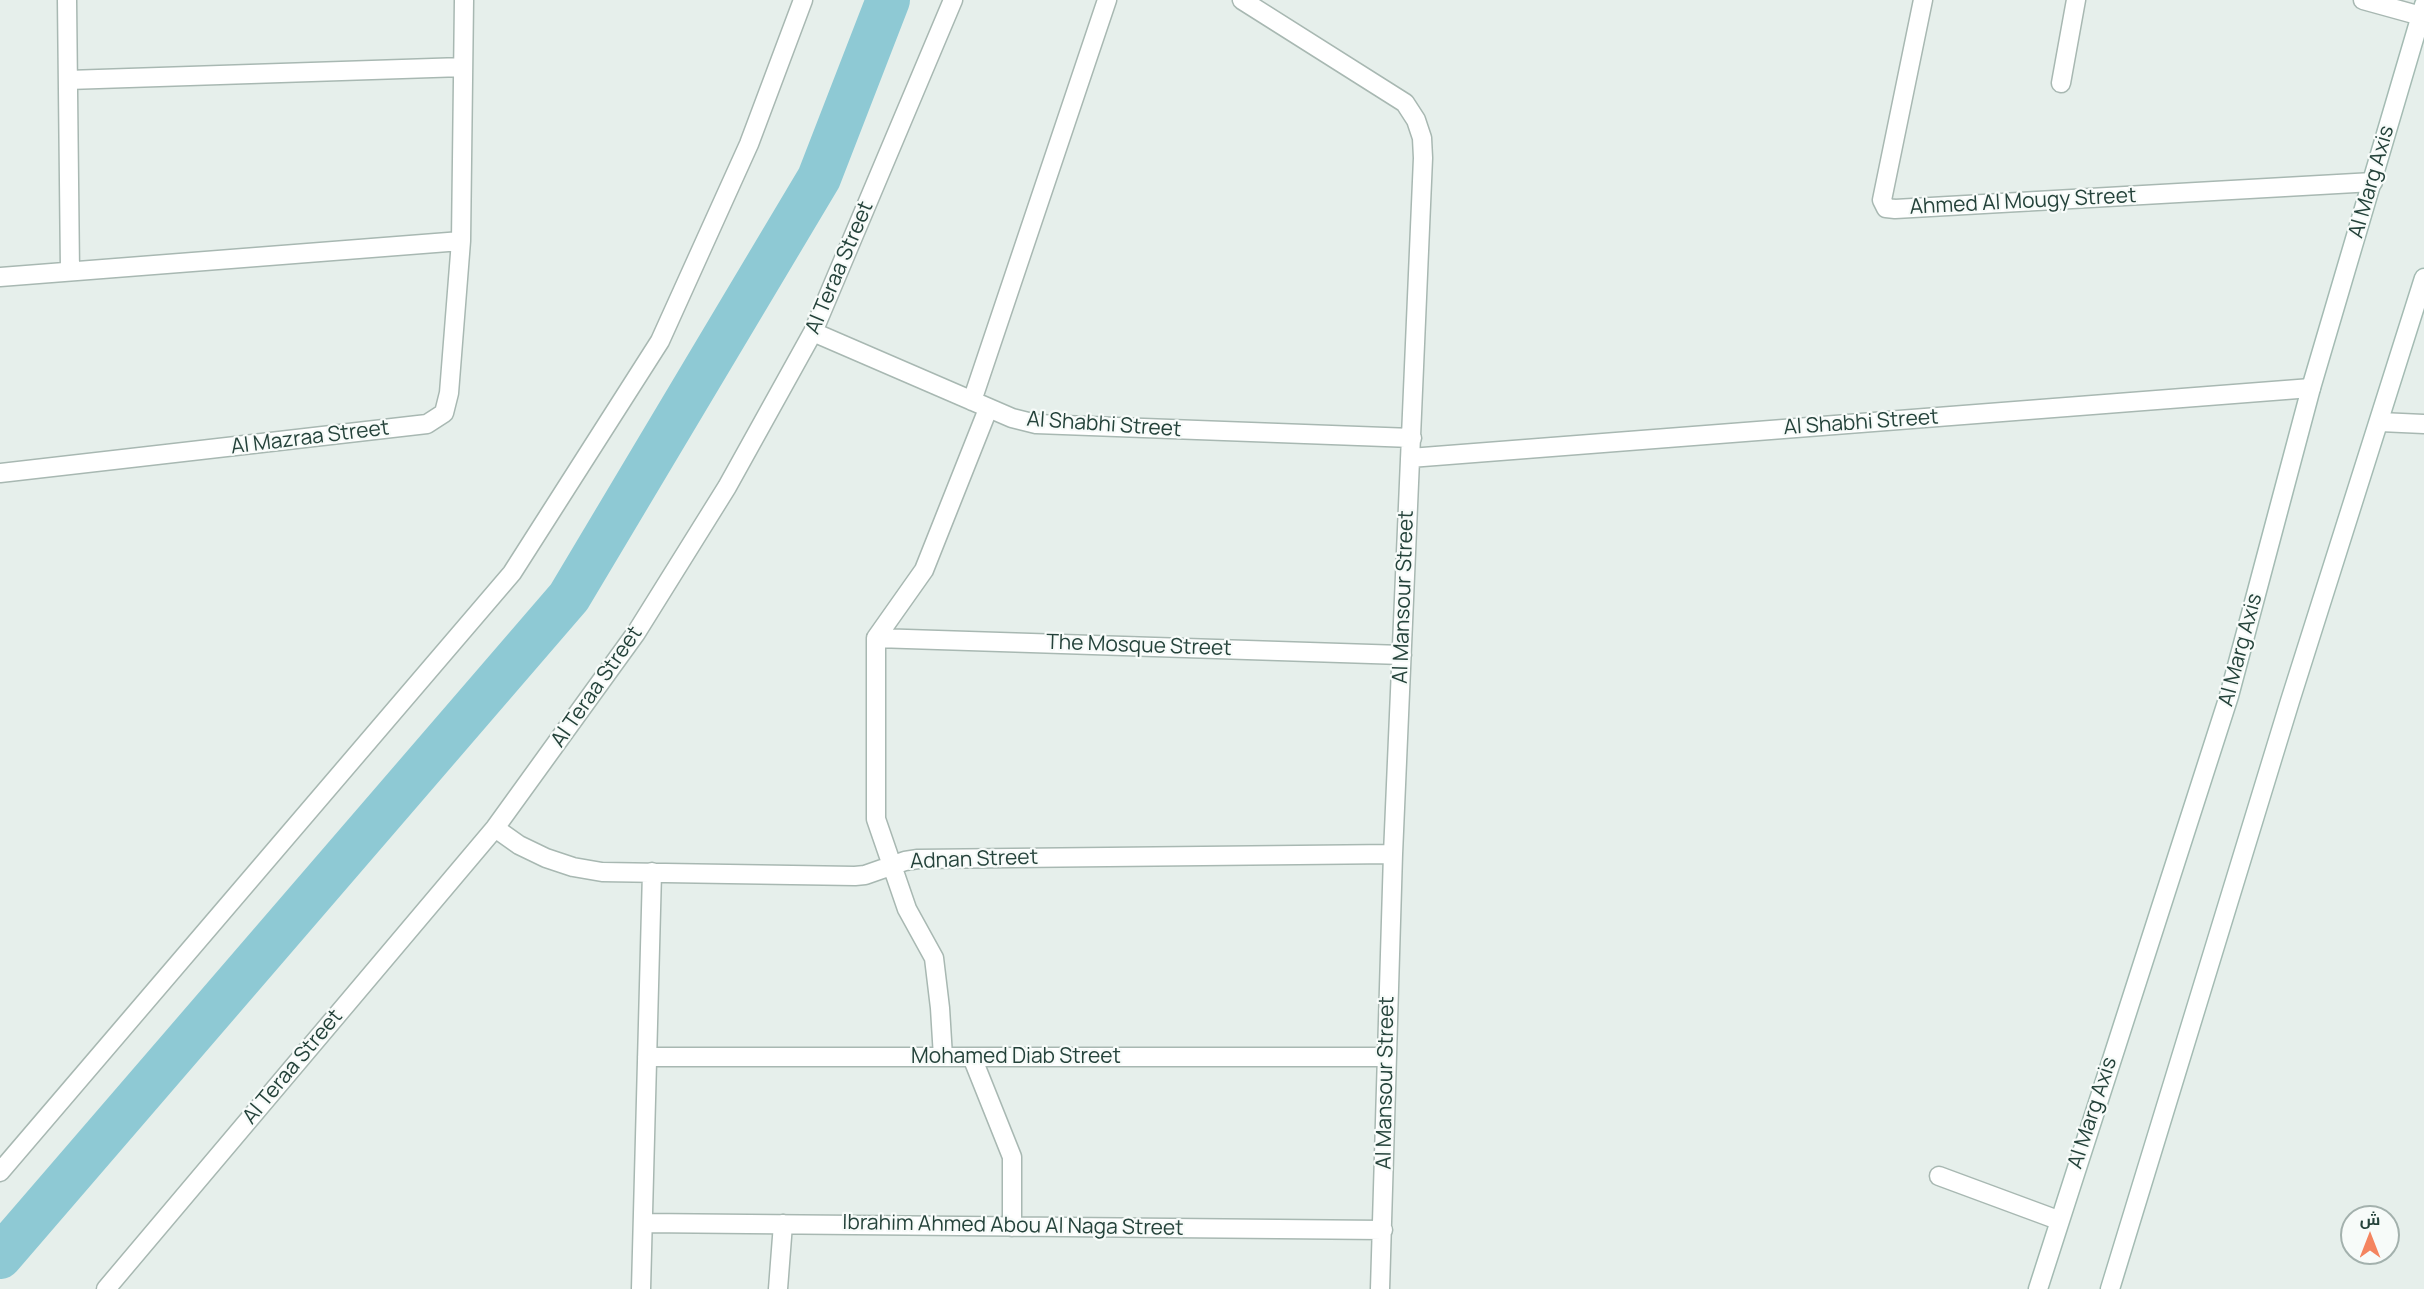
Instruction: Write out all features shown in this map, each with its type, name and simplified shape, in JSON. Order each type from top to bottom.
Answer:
[{"type":"street","points":[[67,0],[70,271]]},
{"type":"street","name":"Al Mazraa Street","points":[[0,474],[427,424],[444,413],[448,404],[460,241],[464,0]]},
{"type":"street","points":[[0,1172],[512,573],[660,341],[749,144],[802,0]]},
{"type":"street","name":"Al Teraa Street","points":[[113,1287],[495,828],[636,633],[727,487],[813,332],[953,0]]},
{"type":"street","points":[[943,1057],[934,958],[907,909],[876,819],[876,638],[924,570],[980,405],[1107,0]]},
{"type":"street","name":"Al Mansour Street","points":[[1242,0],[1405,103],[1416,120],[1422,138],[1412,438],[1393,855],[1380,1289]]},
{"type":"street","name":"Ahmed Al Mougy Street","points":[[1923,0],[1882,200],[1886,208],[2373,182]]},
{"type":"street","points":[[2061,82],[2076,0]]},
{"type":"street","points":[[2363,0],[2422,10]]},
{"type":"street","name":"Al Marg Axis","points":[[2038,1289],[2058,1220],[2229,696],[2311,388],[2422,10]]},
{"type":"street","points":[[68,80],[463,67]]},
{"type":"street","points":[[0,277],[460,241]]},
{"type":"street","points":[[2110,1289],[2290,702],[2424,278]]},
{"type":"street","name":"Al Shabhi Street","points":[[813,332],[980,405],[1012,418],[1035,424],[1412,438]]},
{"type":"street","name":"Al Shabhi Street","points":[[1410,458],[2311,388]]},
{"type":"street","points":[[2379,422],[2424,424]]},
{"type":"street","name":"The Mosque Street","points":[[876,638],[1402,655]]},
{"type":"street","name":"Adnan Street","points":[[495,828],[519,845],[546,858],[573,867],[603,872],[855,876],[918,859],[1393,855]]},
{"type":"street","points":[[641,1289],[652,872]]},
{"type":"street","name":"Mohamed Diab Street","points":[[647,1057],[1386,1057]]},
{"type":"street","points":[[972,1057],[1012,1157],[1012,1227]]},
{"type":"street","points":[[1939,1176],[2058,1220]]},
{"type":"street","name":"Ibrahim Ahmed Abou Al Naga Street","points":[[643,1222],[1383,1230]]},
{"type":"street","points":[[778,1289],[783,1224]]},
{"type":"waterway","points":[[0,1257],[569,597],[819,178],[888,0]]}]
